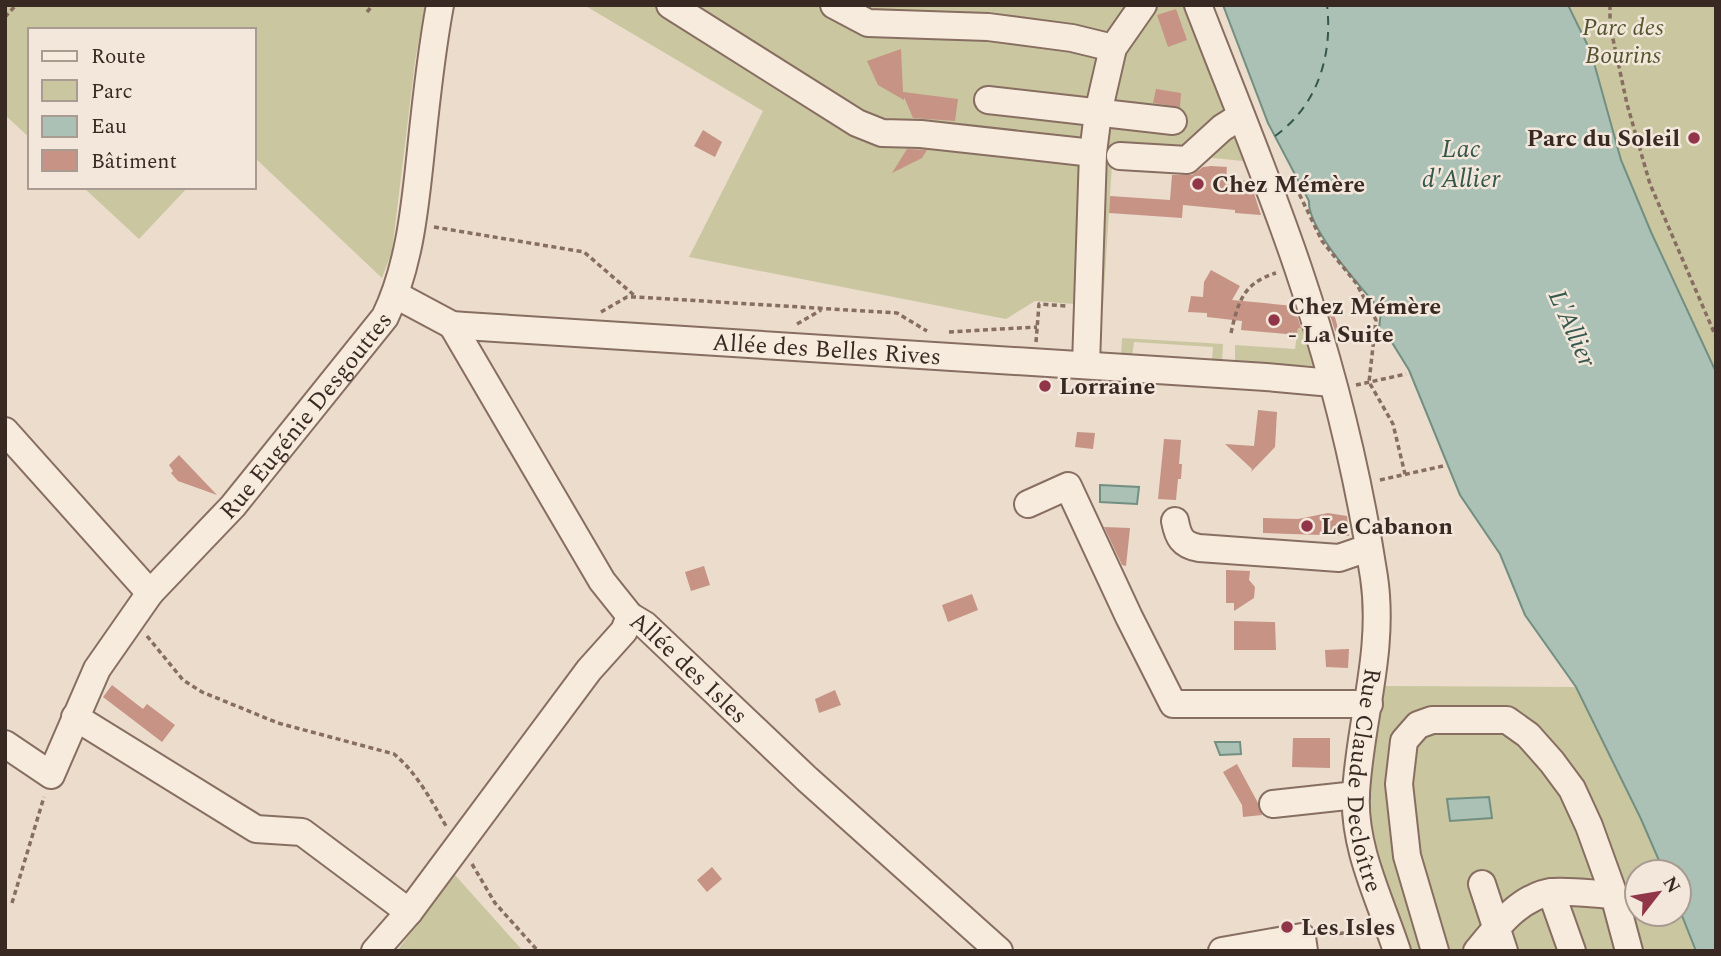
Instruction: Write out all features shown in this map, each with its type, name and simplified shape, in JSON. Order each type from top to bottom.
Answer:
[{"type":"street","name":"Rue Eugénie Desgouttes","points":[[51,775],[97,669],[150,593],[233,506],[386,317],[396,295],[413,223],[430,58],[440,5]]},
{"type":"street","points":[[670,5],[857,123],[882,134],[920,134],[1093,153]]},
{"type":"street","points":[[834,5],[868,23],[988,27],[1072,38],[1113,48]]},
{"type":"street","points":[[1086,365],[1093,153],[1098,113],[1113,48],[1143,5]]},
{"type":"street","name":"Rue Claude Decloître","points":[[1198,5],[1342,385],[1354,477],[1376,601],[1377,642],[1356,795],[1365,863],[1393,940]]},
{"type":"street","points":[[988,100],[1173,121]]},
{"type":"street","points":[[1120,156],[1187,160],[1222,128],[1241,116]]},
{"type":"street","name":"Allée des Belles Rives","points":[[396,295],[452,324],[1266,377],[1342,385]]},
{"type":"street","name":"Allée des Isles","points":[[452,324],[602,581],[630,616],[645,625],[807,779],[999,951]]},
{"type":"street","points":[[5,431],[150,593]]},
{"type":"street","points":[[1028,504],[1068,486],[1173,704],[1369,704]]},
{"type":"street","points":[[1175,521],[1183,542],[1199,548],[1339,558],[1368,548]]},
{"type":"street","points":[[376,951],[409,912],[590,670],[624,631],[630,616]]},
{"type":"street","points":[[75,717],[256,830],[302,832],[409,912]]},
{"type":"street","points":[[1435,951],[1407,856],[1399,784],[1404,741],[1418,725],[1432,720],[1507,720],[1528,735],[1552,762],[1573,789],[1589,826],[1614,895],[1629,951]]},
{"type":"street","points":[[5,744],[51,775]]},
{"type":"street","points":[[1273,804],[1356,795]]},
{"type":"street","points":[[1482,884],[1500,939]]},
{"type":"street","points":[[1551,892],[1572,951]]},
{"type":"street","points":[[1477,951],[1500,939],[1528,900],[1551,892],[1614,895]]},
{"type":"street","points":[[1222,951],[1303,944]]},
{"type":"path","points":[[5,17],[16,5]]},
{"type":"path","points":[[367,12],[373,5]]},
{"type":"path","points":[[1610,5],[1610,25],[1624,91],[1650,184],[1716,337]]},
{"type":"path","points":[[1289,173],[1322,241],[1356,284],[1376,320],[1369,382],[1393,424],[1405,474]]},
{"type":"path","points":[[413,223],[584,252],[637,298]]},
{"type":"path","points":[[1231,333],[1240,302],[1259,278],[1298,266]]},
{"type":"path","points":[[577,333],[580,325],[627,297],[897,313],[931,333]]},
{"type":"path","points":[[944,332],[1037,327]]},
{"type":"path","points":[[1342,385],[1406,373]]},
{"type":"path","points":[[1373,482],[1443,466]]},
{"type":"path","points":[[130,621],[143,631],[183,680],[202,692],[278,723],[394,754],[406,764],[421,785],[495,903],[538,951]]},
{"type":"path","points":[[12,903],[51,775]]},
{"type":"path","points":[[1303,944],[1393,940]]},
{"type":"green space","points":[[5,5],[425,5],[415,62],[392,251],[382,278],[256,159],[256,28],[28,28],[28,136],[5,115]]},
{"type":"green space","points":[[584,5],[1185,5],[1243,161],[1113,148],[1103,306],[1035,301],[1006,319],[689,257],[763,111]]},
{"type":"green space","name":"Parc des Bourins","points":[[1568,5],[1716,5],[1716,372],[1621,160],[1591,52]]},
{"type":"green space","points":[[85,189],[186,189],[139,239]]},
{"type":"green space","points":[[1298,328],[1304,328],[1321,366],[1235,363],[1235,345],[1295,349]]},
{"type":"green space","points":[[1122,338],[1223,344],[1222,362],[1212,362],[1213,347],[1134,342],[1132,357],[1121,356]]},
{"type":"green space","points":[[1385,686],[1576,687],[1658,858],[1623,858],[1623,928],[1687,928],[1696,951],[1405,951],[1374,849],[1366,793]]},
{"type":"green space","points":[[455,875],[523,951],[397,951]]},
{"type":"water","name":"Lac d'Allier","points":[[1223,5],[1568,5],[1591,52],[1621,160],[1716,372],[1716,951],[1696,951],[1687,928],[1693,928],[1693,858],[1658,858],[1576,687],[1525,615],[1500,554],[1460,495],[1409,370],[1391,341],[1379,329],[1381,311],[1326,242],[1311,213],[1309,201],[1268,123]]},
{"type":"water","points":[[1100,485],[1139,487],[1137,504],[1100,502]]},
{"type":"water","points":[[1215,742],[1240,742],[1241,754],[1220,755]]},
{"type":"water","points":[[1489,797],[1492,818],[1450,821],[1447,799]]},
{"type":"building","points":[[1176,9],[1187,40],[1168,47],[1157,15]]},
{"type":"building","points":[[901,49],[903,92],[958,99],[955,121],[913,118],[904,97],[904,100],[878,85],[867,61]]},
{"type":"building","points":[[1156,89],[1181,93],[1180,107],[1153,103]]},
{"type":"building","points":[[703,130],[722,142],[715,157],[694,146]]},
{"type":"building","points":[[907,149],[927,150],[922,158],[892,173]]},
{"type":"building","points":[[1203,167],[1227,167],[1226,179],[1250,181],[1261,215],[1183,205],[1182,218],[1109,213],[1110,196],[1170,200],[1172,175],[1192,175]]},
{"type":"building","points":[[1211,270],[1240,286],[1232,300],[1294,306],[1301,328],[1298,328],[1297,335],[1241,330],[1242,321],[1207,317],[1207,313],[1188,312],[1191,296],[1203,297],[1204,282]]},
{"type":"building","points":[[1328,309],[1333,310],[1339,332],[1335,331]]},
{"type":"building","points":[[1258,410],[1277,412],[1275,447],[1251,472],[1252,469],[1225,444],[1254,446]]},
{"type":"building","points":[[1077,432],[1095,433],[1093,449],[1075,447]]},
{"type":"building","points":[[1164,439],[1181,440],[1181,479],[1178,479],[1176,500],[1158,499]]},
{"type":"building","points":[[179,455],[217,495],[178,481],[171,473],[173,471],[169,465]]},
{"type":"building","name":"Le Cabanon","points":[[1328,513],[1347,516],[1349,536],[1263,533],[1263,518],[1298,519]]},
{"type":"building","points":[[1104,527],[1130,528],[1126,566],[1122,565]]},
{"type":"building","points":[[704,566],[710,585],[691,591],[685,572]]},
{"type":"building","points":[[1226,570],[1250,571],[1249,580],[1255,587],[1254,598],[1234,611],[1234,603],[1226,603]]},
{"type":"building","points":[[972,594],[978,610],[948,622],[942,605]]},
{"type":"building","points":[[1234,621],[1275,622],[1276,650],[1234,650]]},
{"type":"building","points":[[1349,649],[1348,668],[1326,667],[1325,650]]},
{"type":"building","points":[[112,685],[143,709],[147,704],[175,725],[162,742],[103,697]]},
{"type":"building","points":[[835,690],[841,705],[819,713],[815,699]]},
{"type":"building","points":[[1293,738],[1330,738],[1330,768],[1292,767]]},
{"type":"building","points":[[1237,764],[1262,815],[1243,817],[1242,805],[1223,772]]},
{"type":"building","points":[[712,867],[722,879],[707,892],[697,880]]},
{"type":"ferry route","points":[[1275,136],[1302,110],[1319,78],[1327,43],[1327,5]]},
{"type":"place","name":"Parc du Soleil","points":[[1694,138]]},
{"type":"place","name":"Chez Mémère","points":[[1198,184]]},
{"type":"place","name":"Chez Mémère - La Suite","points":[[1274,320]]},
{"type":"place","name":"Lorraine","points":[[1045,386]]},
{"type":"place","name":"Le Cabanon","points":[[1307,526]]},
{"type":"place","name":"Les Isles","points":[[1287,927]]},
{"type":"water label","name":"L'Allier","points":[[1573,328]]}]
